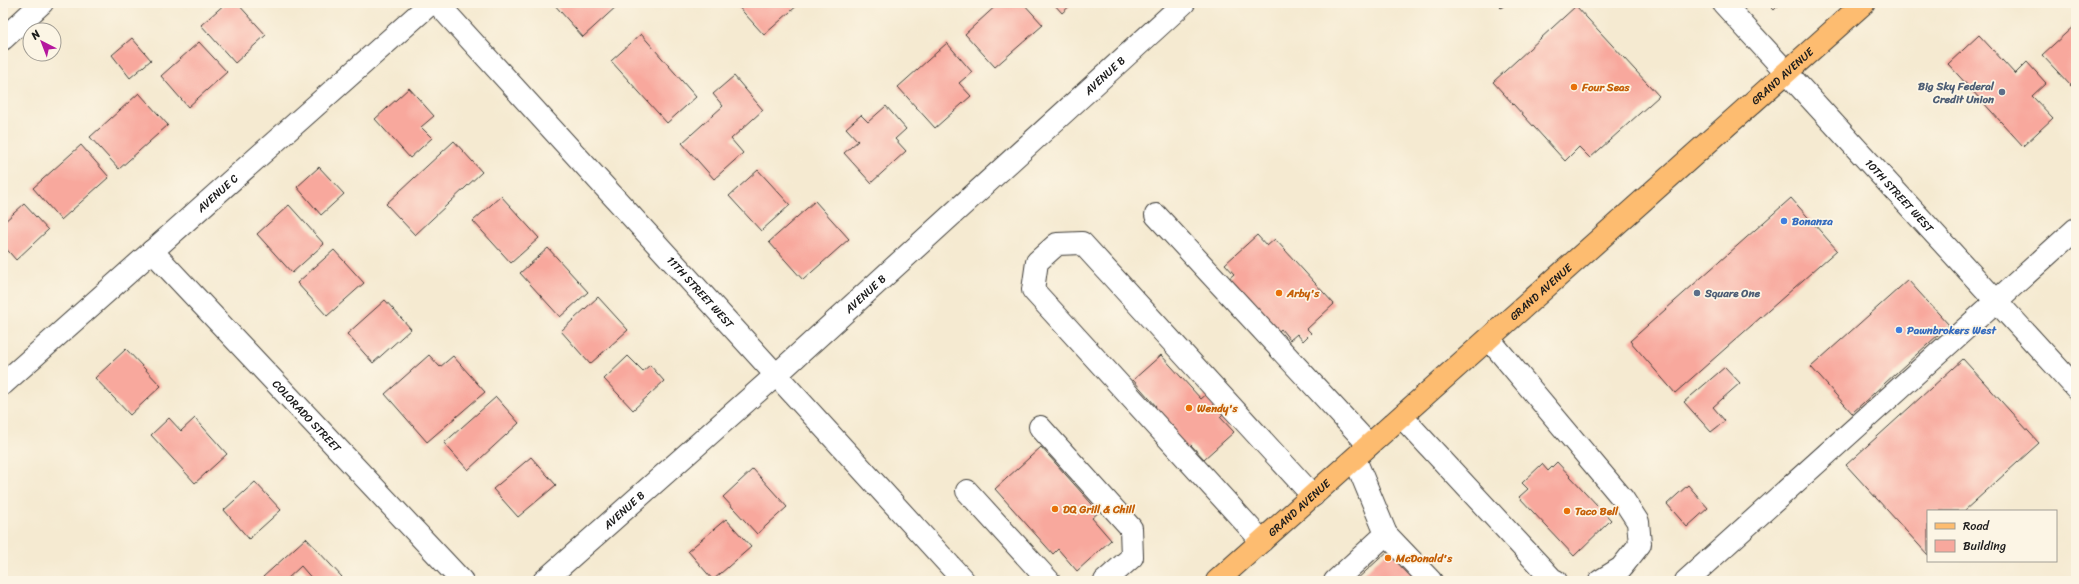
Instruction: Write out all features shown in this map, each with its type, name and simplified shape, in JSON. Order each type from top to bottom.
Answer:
[{"type":"main road","name":"GRAND AVENUE","points":[[1218,581],[1864,3]]},
{"type":"street","points":[[3,39],[42,3]]},
{"type":"street","name":"AVENUE C","points":[[3,384],[431,3]]},
{"type":"street","name":"11TH STREET WEST","points":[[437,3],[775,376],[964,581]]},
{"type":"street","name":"AVENUE B","points":[[544,581],[775,376],[1184,3]]},
{"type":"street","name":"10TH STREET WEST","points":[[1723,3],[2076,388]]},
{"type":"street","points":[[1156,215],[1362,452],[1386,534],[1431,581]]},
{"type":"street","points":[[1686,581],[2076,229]]},
{"type":"street","points":[[1262,541],[1033,290],[1038,262],[1057,244],[1082,243],[1313,496]]},
{"type":"street","name":"COLORADO STREET","points":[[152,251],[462,581]]},
{"type":"street","points":[[1489,339],[1623,499],[1638,522],[1640,544],[1621,568],[1600,581]]},
{"type":"street","points":[[1402,417],[1552,579],[1556,581]]},
{"type":"street","points":[[1040,427],[1131,528],[1132,556],[1105,581]]},
{"type":"street","points":[[967,491],[1049,581]]},
{"type":"street","points":[[1335,581],[1386,534]]},
{"type":"building","points":[[226,3],[237,3],[266,35],[235,63],[201,25]]},
{"type":"building","points":[[295,3],[303,3],[299,7]]},
{"type":"building","points":[[553,3],[616,3],[618,5],[583,37]]},
{"type":"building","points":[[735,3],[798,3],[799,4],[764,35]]},
{"type":"building","points":[[999,3],[1023,3],[1043,25],[995,67],[965,34]]},
{"type":"building","points":[[1053,3],[1073,3],[1062,13]]},
{"type":"building","points":[[1496,3],[1507,3],[1501,8]]},
{"type":"building","points":[[1767,3],[1781,3],[1774,10]]},
{"type":"building","name":"Four Seas","points":[[1576,6],[1659,96],[1590,158],[1579,147],[1565,161],[1493,82]]},
{"type":"building","points":[[2076,24],[2076,82],[2071,86],[2042,55]]},
{"type":"building","points":[[641,34],[696,97],[667,123],[611,61]]},
{"type":"building","points":[[1979,35],[2015,74],[2027,62],[2046,83],[2032,96],[2053,118],[2023,146],[1948,64]]},
{"type":"building","points":[[132,38],[151,60],[130,78],[112,55]]},
{"type":"building","points":[[199,42],[227,72],[188,107],[161,76]]},
{"type":"building","points":[[947,43],[972,72],[959,83],[971,96],[935,128],[898,87]]},
{"type":"building","points":[[734,76],[763,110],[731,139],[743,153],[714,179],[682,143],[723,106],[713,94]]},
{"type":"building","points":[[409,88],[434,116],[421,127],[432,138],[410,158],[375,119]]},
{"type":"building","points":[[139,93],[168,125],[119,169],[90,137]]},
{"type":"building","points":[[886,106],[906,129],[895,139],[906,151],[871,183],[844,153],[858,141],[846,128],[861,115],[868,122]]},
{"type":"building","points":[[454,141],[482,172],[415,235],[386,204]]},
{"type":"building","points":[[81,145],[109,177],[61,220],[33,188]]},
{"type":"building","points":[[319,167],[344,194],[321,215],[297,187]]},
{"type":"building","points":[[758,170],[790,205],[761,231],[729,196]]},
{"type":"building","points":[[501,196],[539,238],[511,263],[473,221]]},
{"type":"building","points":[[1791,198],[1837,250],[1675,393],[1630,341]]},
{"type":"building","points":[[815,201],[849,239],[803,280],[769,242]]},
{"type":"building","points":[[24,204],[48,230],[16,260],[3,245],[3,223]]},
{"type":"building","points":[[289,205],[324,244],[292,273],[257,234]]},
{"type":"building","name":"Arby's","points":[[1257,235],[1267,246],[1275,239],[1334,304],[1307,329],[1311,333],[1303,341],[1297,334],[1290,340],[1281,329],[1274,336],[1225,282],[1234,274],[1225,264]]},
{"type":"building","points":[[548,248],[588,292],[560,317],[520,273]]},
{"type":"building","points":[[334,250],[364,283],[327,316],[297,283]]},
{"type":"building","points":[[1908,280],[1949,325],[1852,413],[1811,367]]},
{"type":"building","points":[[598,297],[628,330],[590,364],[561,331]]},
{"type":"building","points":[[385,300],[411,329],[373,363],[347,334]]},
{"type":"building","points":[[126,349],[161,386],[130,415],[95,378]]},
{"type":"building","points":[[429,355],[440,367],[453,356],[485,392],[427,442],[385,394]]},
{"type":"building","name":"Wendy's","points":[[1161,355],[1201,399],[1209,392],[1226,411],[1220,417],[1234,432],[1204,459],[1191,445],[1185,451],[1153,410],[1156,406],[1133,380]]},
{"type":"building","points":[[628,356],[643,371],[650,365],[664,381],[633,410],[604,379]]},
{"type":"building","points":[[1963,359],[2039,443],[1965,510],[1927,510],[1927,554],[1846,465]]},
{"type":"building","points":[[1725,367],[1740,383],[1713,407],[1725,421],[1711,432],[1684,402]]},
{"type":"building","points":[[496,397],[519,423],[468,470],[444,443]]},
{"type":"building","points":[[169,418],[181,431],[195,418],[227,454],[195,483],[151,435]]},
{"type":"building","points":[[1041,447],[1099,512],[1092,518],[1111,540],[1077,571],[1058,549],[1053,554],[995,489]]},
{"type":"building","points":[[531,457],[556,485],[518,517],[493,489]]},
{"type":"building","points":[[1557,462],[1611,520],[1574,556],[1519,497],[1528,489],[1522,483],[1542,464],[1548,471]]},
{"type":"building","points":[[753,469],[787,507],[757,534],[723,497]]},
{"type":"building","points":[[255,482],[281,510],[249,539],[224,510]]},
{"type":"building","points":[[1688,485],[1708,508],[1687,527],[1667,504]]},
{"type":"building","points":[[726,519],[751,547],[713,580],[688,551]]},
{"type":"building","points":[[306,538],[342,577],[338,581],[314,581],[301,566],[285,581],[266,581],[263,577]]},
{"type":"building","name":"McDonald's","points":[[1389,550],[1428,581],[1355,581]]},
{"type":"place","name":"Four Seas","points":[[1574,87]]},
{"type":"place","name":"Big Sky Federal Credit Union","points":[[2002,92]]},
{"type":"place","name":"Bonanza","points":[[1784,221]]},
{"type":"place","name":"Arby's","points":[[1279,293]]},
{"type":"place","name":"Square One","points":[[1697,293]]},
{"type":"place","name":"Pawnbrokers West","points":[[1899,330]]},
{"type":"place","name":"Wendy's","points":[[1189,408]]},
{"type":"place","name":"DQ Grill & Chill","points":[[1055,509]]},
{"type":"place","name":"Taco Bell","points":[[1567,511]]},
{"type":"place","name":"McDonald's","points":[[1388,558]]}]
